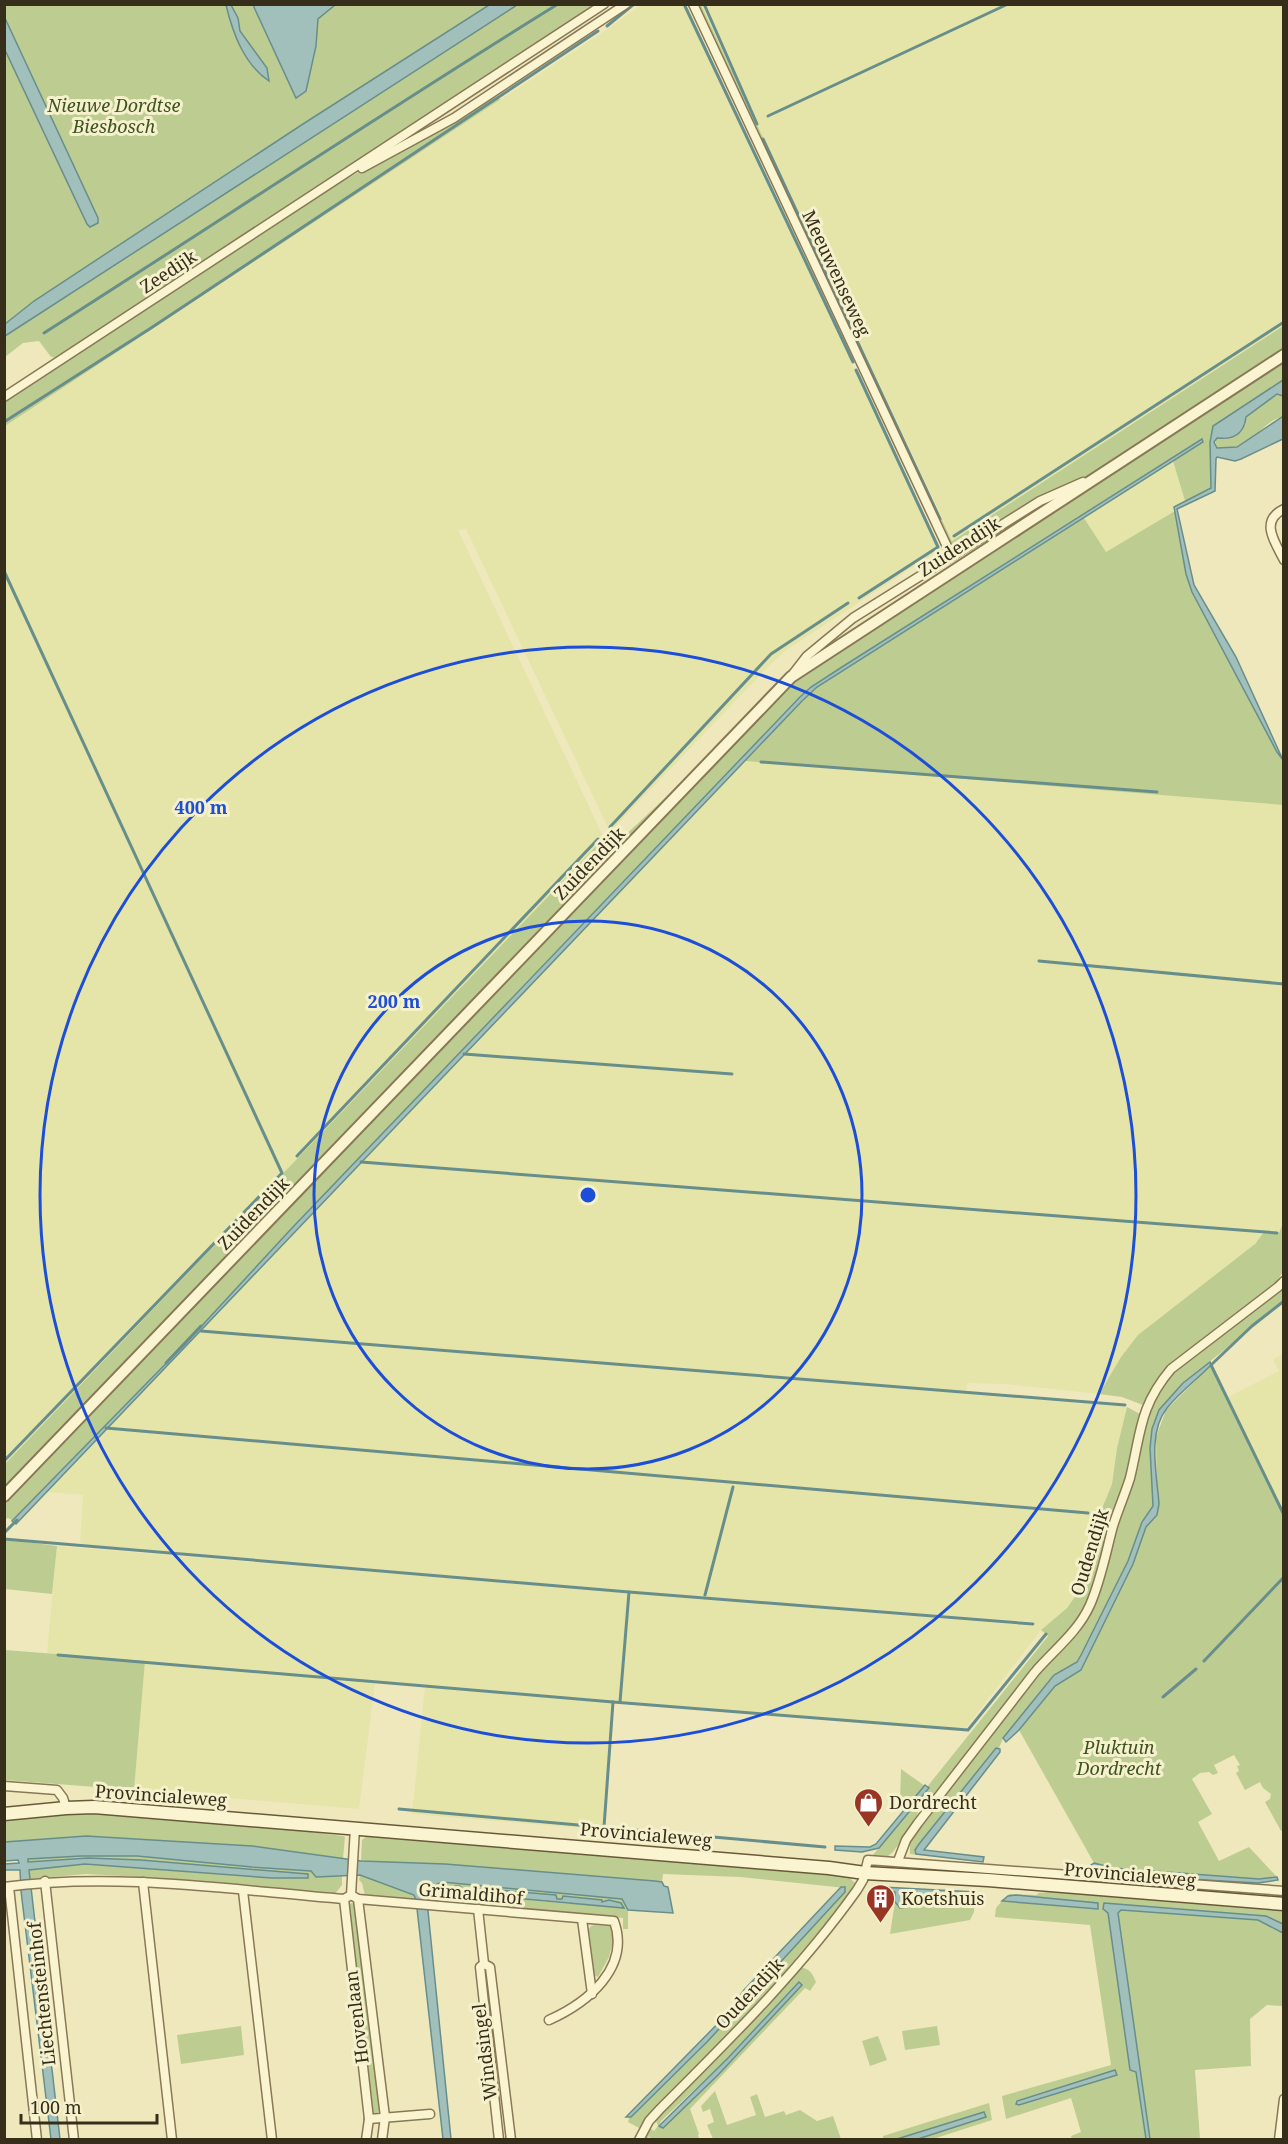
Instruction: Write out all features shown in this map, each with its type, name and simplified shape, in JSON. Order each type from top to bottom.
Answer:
[{"type":"main road","name":"Provincialeweg","points":[[4,1814],[94,1807],[354,1834],[1284,1904]]},
{"type":"street","name":"Zeedijk","points":[[4,397],[604,4]]},
{"type":"street","name":"Zeedijk","points":[[348,172],[374,162],[454,118],[626,4]]},
{"type":"street","name":"Meeuwenseweg","points":[[693,4],[951,555]]},
{"type":"street","name":"Zuidendijk","points":[[4,1496],[791,677],[1284,355]]},
{"type":"street","points":[[791,677],[807,656],[853,618],[1040,501],[1100,474]]},
{"type":"street","points":[[1284,509],[1275,514],[1270,524],[1272,536],[1284,560]]},
{"type":"street","name":"Oudendijk","points":[[639,2139],[649,2121],[746,2023],[809,1952],[853,1896],[863,1880],[868,1860],[898,1861],[906,1840],[918,1823],[1035,1672],[1076,1629],[1084,1617],[1097,1584],[1114,1523],[1130,1479],[1139,1428],[1146,1408],[1162,1380],[1172,1369],[1282,1284]]},
{"type":"street","points":[[4,1786],[57,1790],[66,1808]]},
{"type":"street","name":"Hovenlaan","points":[[354,1834],[351,1898],[369,2119],[366,2139]]},
{"type":"street","points":[[898,1861],[1284,1891]]},
{"type":"street","points":[[910,1875],[911,1862]]},
{"type":"street","points":[[38,2139],[7,1887],[45,1881],[118,1880],[351,1898]]},
{"type":"street","name":"Liechtensteinhof","points":[[45,1881],[74,2139]]},
{"type":"street","points":[[143,1882],[172,2139]]},
{"type":"street","points":[[243,1891],[272,2139]]},
{"type":"street","name":"Hovenlaan","points":[[351,1898],[385,2117],[382,2139]]},
{"type":"street","name":"Grimaldihof","points":[[351,1898],[614,1921],[618,1934],[614,1959],[607,1974],[592,1994],[572,2010],[549,2020]]},
{"type":"street","name":"Windsingel","points":[[478,1909],[484,1964]]},
{"type":"street","points":[[582,1919],[592,1994]]},
{"type":"street","name":"Windsingel","points":[[484,1964],[480,1967],[500,2139]]},
{"type":"street","name":"Windsingel","points":[[484,1964],[490,1967],[511,2139]]},
{"type":"street","points":[[1279,2139],[1284,2099]]},
{"type":"street","points":[[369,2119],[430,2114]]},
{"type":"green space","name":"Nieuwe Dordtse Biesbosch","points":[[5,5],[489,5],[34,301],[5,324]]},
{"type":"green space","points":[[517,5],[597,5],[58,358],[51,357],[39,341],[23,343],[5,357],[5,336]]},
{"type":"green space","points":[[641,5],[684,5],[939,550],[785,651],[610,832],[466,529],[458,530],[604,838],[5,1464],[5,426]]},
{"type":"green space","points":[[696,5],[701,5],[952,541],[1283,326],[1283,351],[1095,474],[1045,497],[962,547],[951,548]]},
{"type":"green space","points":[[701,5],[1283,5],[1283,326],[953,541]]},
{"type":"green space","points":[[491,97],[501,99],[5,426],[5,400],[322,193]]},
{"type":"green space","points":[[1283,363],[1283,380],[1213,426],[1210,442],[1211,488],[1185,501],[1173,461],[1203,442],[1201,439],[811,687],[292,1228],[185,1344],[12,1520],[5,1519],[4,1504],[774,700],[809,670]]},
{"type":"green space","points":[[1277,394],[1283,396],[1283,417],[1268,424],[1240,445],[1217,448],[1215,439],[1226,439],[1245,417]]},
{"type":"green space","points":[[1173,461],[1185,501],[1174,507],[1175,511],[1106,553],[1084,518]]},
{"type":"green space","points":[[1175,511],[1186,574],[1192,592],[1283,760],[1283,805],[745,761],[817,687],[1084,518],[1106,552]]},
{"type":"green space","points":[[707,759],[5,1492],[5,1464],[604,838],[612,841],[621,839]]},
{"type":"green space","points":[[745,761],[1283,805],[1283,1223],[1279,1234],[1263,1233],[1255,1244],[1121,1357],[1099,1394],[1005,1384],[967,1383],[966,1394],[1127,1407],[1117,1448],[1112,1484],[1103,1506],[1079,1591],[1067,1608],[1041,1630],[966,1728],[881,1725],[613,1702],[604,1830],[412,1814],[425,1687],[420,1686],[375,1683],[359,1809],[134,1790],[145,1661],[47,1653],[57,1546],[628,1593],[624,1656],[630,1593],[1035,1626],[1034,1622],[84,1545],[80,1543],[83,1495],[47,1492]]},
{"type":"green space","points":[[1283,1223],[1283,1272],[1275,1283],[1165,1372],[1152,1387],[1143,1405],[1122,1397],[1099,1394],[1121,1357],[1138,1335],[1255,1244],[1264,1232],[1279,1233]]},
{"type":"green space","points":[[1283,1285],[1283,1303],[1183,1383],[1152,1429],[1150,1448],[1153,1505],[1142,1522],[1128,1561],[1077,1662],[1054,1675],[1003,1738],[999,1748],[996,1748],[919,1844],[915,1850],[917,1855],[910,1854],[910,1841],[919,1826],[1037,1676],[1081,1629],[1090,1614],[1135,1474],[1151,1402],[1160,1387],[1176,1370]]},
{"type":"green space","points":[[1283,1354],[1283,1515],[1226,1398],[1279,1371],[1273,1359]]},
{"type":"green space","name":"Pluktuin Dordrecht","points":[[1211,1365],[1283,1515],[1283,1830],[1281,1831],[1265,1802],[1270,1799],[1271,1794],[1263,1788],[1260,1782],[1245,1790],[1236,1773],[1239,1771],[1237,1766],[1240,1765],[1234,1755],[1214,1765],[1218,1773],[1213,1775],[1209,1772],[1200,1773],[1192,1779],[1212,1814],[1198,1822],[1219,1861],[1249,1847],[1277,1877],[1259,1879],[1113,1868],[1094,1863],[1019,1730],[1055,1686],[1082,1669],[1133,1564],[1146,1527],[1157,1515],[1156,1437],[1166,1410]]},
{"type":"green space","points":[[1127,1407],[1140,1414],[1125,1482],[1081,1616],[1063,1639],[1047,1652],[927,1802],[920,1798],[929,1789],[927,1787],[1048,1636],[1041,1630],[1067,1608],[1079,1591],[1103,1506],[1112,1484],[1117,1448]]},
{"type":"green space","points":[[5,1539],[57,1546],[52,1594],[5,1589]]},
{"type":"green space","points":[[5,1650],[145,1661],[134,1790],[5,1780]]},
{"type":"green space","points":[[901,1769],[925,1786],[904,1812],[896,1805],[900,1803]]},
{"type":"green space","points":[[916,1804],[917,1819],[893,1852],[888,1856],[872,1856]]},
{"type":"green space","points":[[62,1813],[202,1820],[343,1836],[345,1837],[343,1859],[252,1846],[86,1836],[5,1842],[5,1818]]},
{"type":"green space","points":[[367,1836],[848,1876],[855,1883],[855,1889],[739,2025],[641,2129],[628,2122],[629,2118],[699,2051],[845,1892],[845,1888],[740,1877],[663,1874],[662,1882],[445,1864],[361,1861],[362,1840]]},
{"type":"green space","points":[[137,1856],[311,1871],[316,1877],[342,1874],[342,1885],[335,1894],[86,1874],[30,1879],[29,1870],[33,1868],[85,1864],[227,1875],[308,1874],[141,1860],[88,1858],[28,1862],[27,1859]]},
{"type":"green space","points":[[360,1875],[414,1895],[416,1900],[365,1896],[359,1880]]},
{"type":"green space","points":[[442,1882],[623,1899],[628,1910],[628,1929],[623,1929],[623,1918],[427,1901],[431,1887]],"holes":[[[440,1887],[461,1887],[461,1892],[473,1892],[473,1888],[556,1895],[556,1899],[607,1902],[609,1900],[621,1903],[569,1904],[436,1891]]]},
{"type":"green space","points":[[1061,1891],[1284,1909],[1283,1924],[1266,1916],[1104,1903],[1108,1913],[1130,2070],[1136,2072],[1146,2140],[1072,2139],[1071,2136],[1081,2132],[1071,2098],[1006,2119],[1002,2096],[1111,2065],[1090,1925],[995,1917],[996,1908],[1002,1901],[1097,1909],[1038,1897],[1008,1896],[1009,1894],[1037,1895],[1038,1893]]},
{"type":"green space","points":[[975,1892],[974,1912],[970,1920],[890,1934],[895,1902],[898,1907],[972,1899]]},
{"type":"green space","points":[[352,1903],[356,1905],[381,2109],[376,2114],[371,2112],[347,1905]]},
{"type":"green space","points":[[1121,1910],[1258,1920],[1283,1933],[1283,2006],[1267,2005],[1250,2019],[1251,2066],[1195,2070],[1200,2139],[1150,2139],[1118,1913]]},
{"type":"green space","points":[[594,1925],[610,1926],[615,1933],[609,1957],[598,1977],[592,1974],[587,1932]]},
{"type":"green space","points":[[801,1967],[811,1972],[816,1982],[810,1991],[805,1988],[690,2109],[699,2139],[651,2139],[649,2136],[648,2139],[641,2140],[648,2127],[654,2131],[658,2126],[655,2118],[728,2046]],"holes":[[[799,1982],[802,1985],[718,2075],[663,2128],[659,2126],[661,2121],[728,2058]]]},
{"type":"green space","points":[[241,2026],[244,2055],[181,2064],[177,2035]]},
{"type":"green space","points":[[937,2026],[940,2045],[905,2050],[902,2031]]},
{"type":"green space","points":[[878,2036],[887,2060],[870,2066],[862,2041]]},
{"type":"green space","points":[[715,2091],[727,2125],[756,2115],[750,2097],[757,2094],[765,2117],[784,2111],[786,2115],[800,2110],[817,2121],[833,2116],[841,2139],[713,2139],[707,2125],[714,2122],[710,2109],[703,2112],[701,2106]]},
{"type":"green space","points":[[989,2103],[992,2120],[933,2139],[918,2139],[986,2117],[984,2112],[897,2139],[883,2139],[883,2136]]},
{"type":"water","points":[[226,5],[231,5],[238,18],[240,31],[267,68],[269,81],[246,57],[232,27]]},
{"type":"water","points":[[253,5],[335,5],[318,19],[316,46],[306,91],[296,98]]},
{"type":"water","points":[[489,5],[517,5],[5,336],[5,324],[34,301]]},
{"type":"water","points":[[4,16],[98,218],[98,223],[90,227],[5,50]]},
{"type":"water","points":[[1283,380],[1283,396],[1277,394],[1246,417],[1243,428],[1237,435],[1217,438],[1214,442],[1217,448],[1237,447],[1282,417],[1283,439],[1235,461],[1217,457],[1215,491],[1177,509],[1194,585],[1236,657],[1283,760],[1192,592],[1186,574],[1174,507],[1211,488],[1210,442],[1213,426]]},
{"type":"water","points":[[1202,439],[1203,442],[817,687],[16,1524],[12,1521],[185,1344],[292,1228],[800,697],[842,667]]},
{"type":"water","points":[[1210,1362],[1211,1365],[1182,1392],[1161,1418],[1155,1442],[1159,1504],[1157,1515],[1146,1527],[1133,1564],[1081,1670],[1055,1686],[1019,1730],[1006,1742],[1003,1738],[1054,1675],[1077,1662],[1081,1655],[1128,1561],[1142,1522],[1153,1506],[1150,1448],[1152,1429],[1159,1410],[1183,1383]]},
{"type":"water","points":[[996,1748],[1000,1749],[1000,1752],[924,1850],[984,1857],[983,1862],[916,1854],[915,1850],[919,1844]]},
{"type":"water","points":[[925,1785],[929,1788],[879,1848],[862,1852],[835,1850],[835,1846],[870,1847],[876,1844]]},
{"type":"water","points":[[86,1836],[252,1846],[361,1861],[445,1864],[655,1881],[662,1882],[668,1887],[673,1913],[628,1910],[622,1899],[442,1882],[431,1887],[427,1901],[451,2139],[443,2139],[414,1895],[360,1875],[316,1877],[311,1871],[137,1856],[28,1859],[28,1862],[88,1858],[141,1860],[308,1874],[308,1878],[272,1878],[85,1864],[29,1870],[60,2139],[51,2139],[20,1870],[5,1870],[5,1864],[19,1863],[18,1860],[5,1861],[5,1842]]},
{"type":"water","points":[[1094,1863],[1113,1868],[1259,1879],[1277,1877],[1278,1880],[1258,1883],[1147,1876],[1093,1869],[1091,1865]]},
{"type":"water","points":[[459,1886],[462,1892],[472,1892],[473,1888],[556,1895],[557,1899],[562,1899],[563,1896],[602,1900],[602,1902],[609,1900],[621,1903],[624,1908],[436,1891],[440,1887]]},
{"type":"water","points":[[841,1887],[845,1887],[845,1892],[707,2042],[631,2117],[626,2117],[738,2003],[736,2001],[744,1990]]},
{"type":"water","points":[[882,1887],[975,1892],[972,1899],[900,1908],[895,1902],[895,1892],[881,1891]]},
{"type":"water","points":[[1008,1896],[1098,1903],[1098,1909],[1002,1901]]},
{"type":"water","points":[[1104,1903],[1266,1916],[1283,1924],[1283,1933],[1258,1920],[1121,1910],[1118,1913],[1150,2139],[1146,2139],[1136,2072],[1130,2070],[1108,1913],[1103,1909]]},
{"type":"water","points":[[799,1982],[802,1985],[718,2075],[663,2128],[659,2126],[728,2058]]},
{"type":"water","points":[[1115,2070],[1117,2075],[1016,2104],[1017,2101]]},
{"type":"water","points":[[984,2112],[986,2117],[918,2139],[897,2139]]},
{"type":"waterway","points":[[44,333],[364,126],[558,4]]},
{"type":"waterway","points":[[607,26],[634,4]]},
{"type":"waterway","points":[[684,4],[853,362]]},
{"type":"waterway","points":[[704,4],[757,124]]},
{"type":"waterway","points":[[768,116],[1008,4]]},
{"type":"waterway","points":[[4,422],[151,328],[598,31]]},
{"type":"waterway","points":[[763,139],[940,519]]},
{"type":"waterway","points":[[954,536],[1284,322]]},
{"type":"waterway","points":[[856,370],[938,547],[859,598]]},
{"type":"waterway","points":[[4,571],[282,1173],[4,1461]]},
{"type":"waterway","points":[[610,827],[771,654],[848,603]]},
{"type":"waterway","points":[[761,762],[1157,792]]},
{"type":"waterway","points":[[297,1156],[598,839]]},
{"type":"waterway","points":[[1039,961],[1284,984]]},
{"type":"waterway","points":[[464,1054],[732,1074]]},
{"type":"waterway","points":[[361,1162],[1277,1233]]},
{"type":"waterway","points":[[1284,1301],[1252,1326],[1211,1365],[1284,1515]]},
{"type":"waterway","points":[[166,1363],[201,1326]]},
{"type":"waterway","points":[[201,1331],[1125,1405]]},
{"type":"waterway","points":[[106,1428],[1088,1513]]},
{"type":"waterway","points":[[705,1595],[733,1487]]},
{"type":"waterway","points":[[4,1533],[17,1520]]},
{"type":"waterway","points":[[4,1539],[1033,1624]]},
{"type":"waterway","points":[[1204,1661],[1284,1577]]},
{"type":"waterway","points":[[620,1702],[629,1592]]},
{"type":"waterway","points":[[58,1655],[968,1730],[1046,1634]]},
{"type":"waterway","points":[[1163,1697],[1196,1669]]},
{"type":"waterway","points":[[604,1827],[613,1702]]},
{"type":"waterway","points":[[399,1809],[825,1847]]},
{"type":"place","name":"Dordrecht","points":[[868,1828]]},
{"type":"place","name":"Koetshuis","points":[[880,1924]]}]
